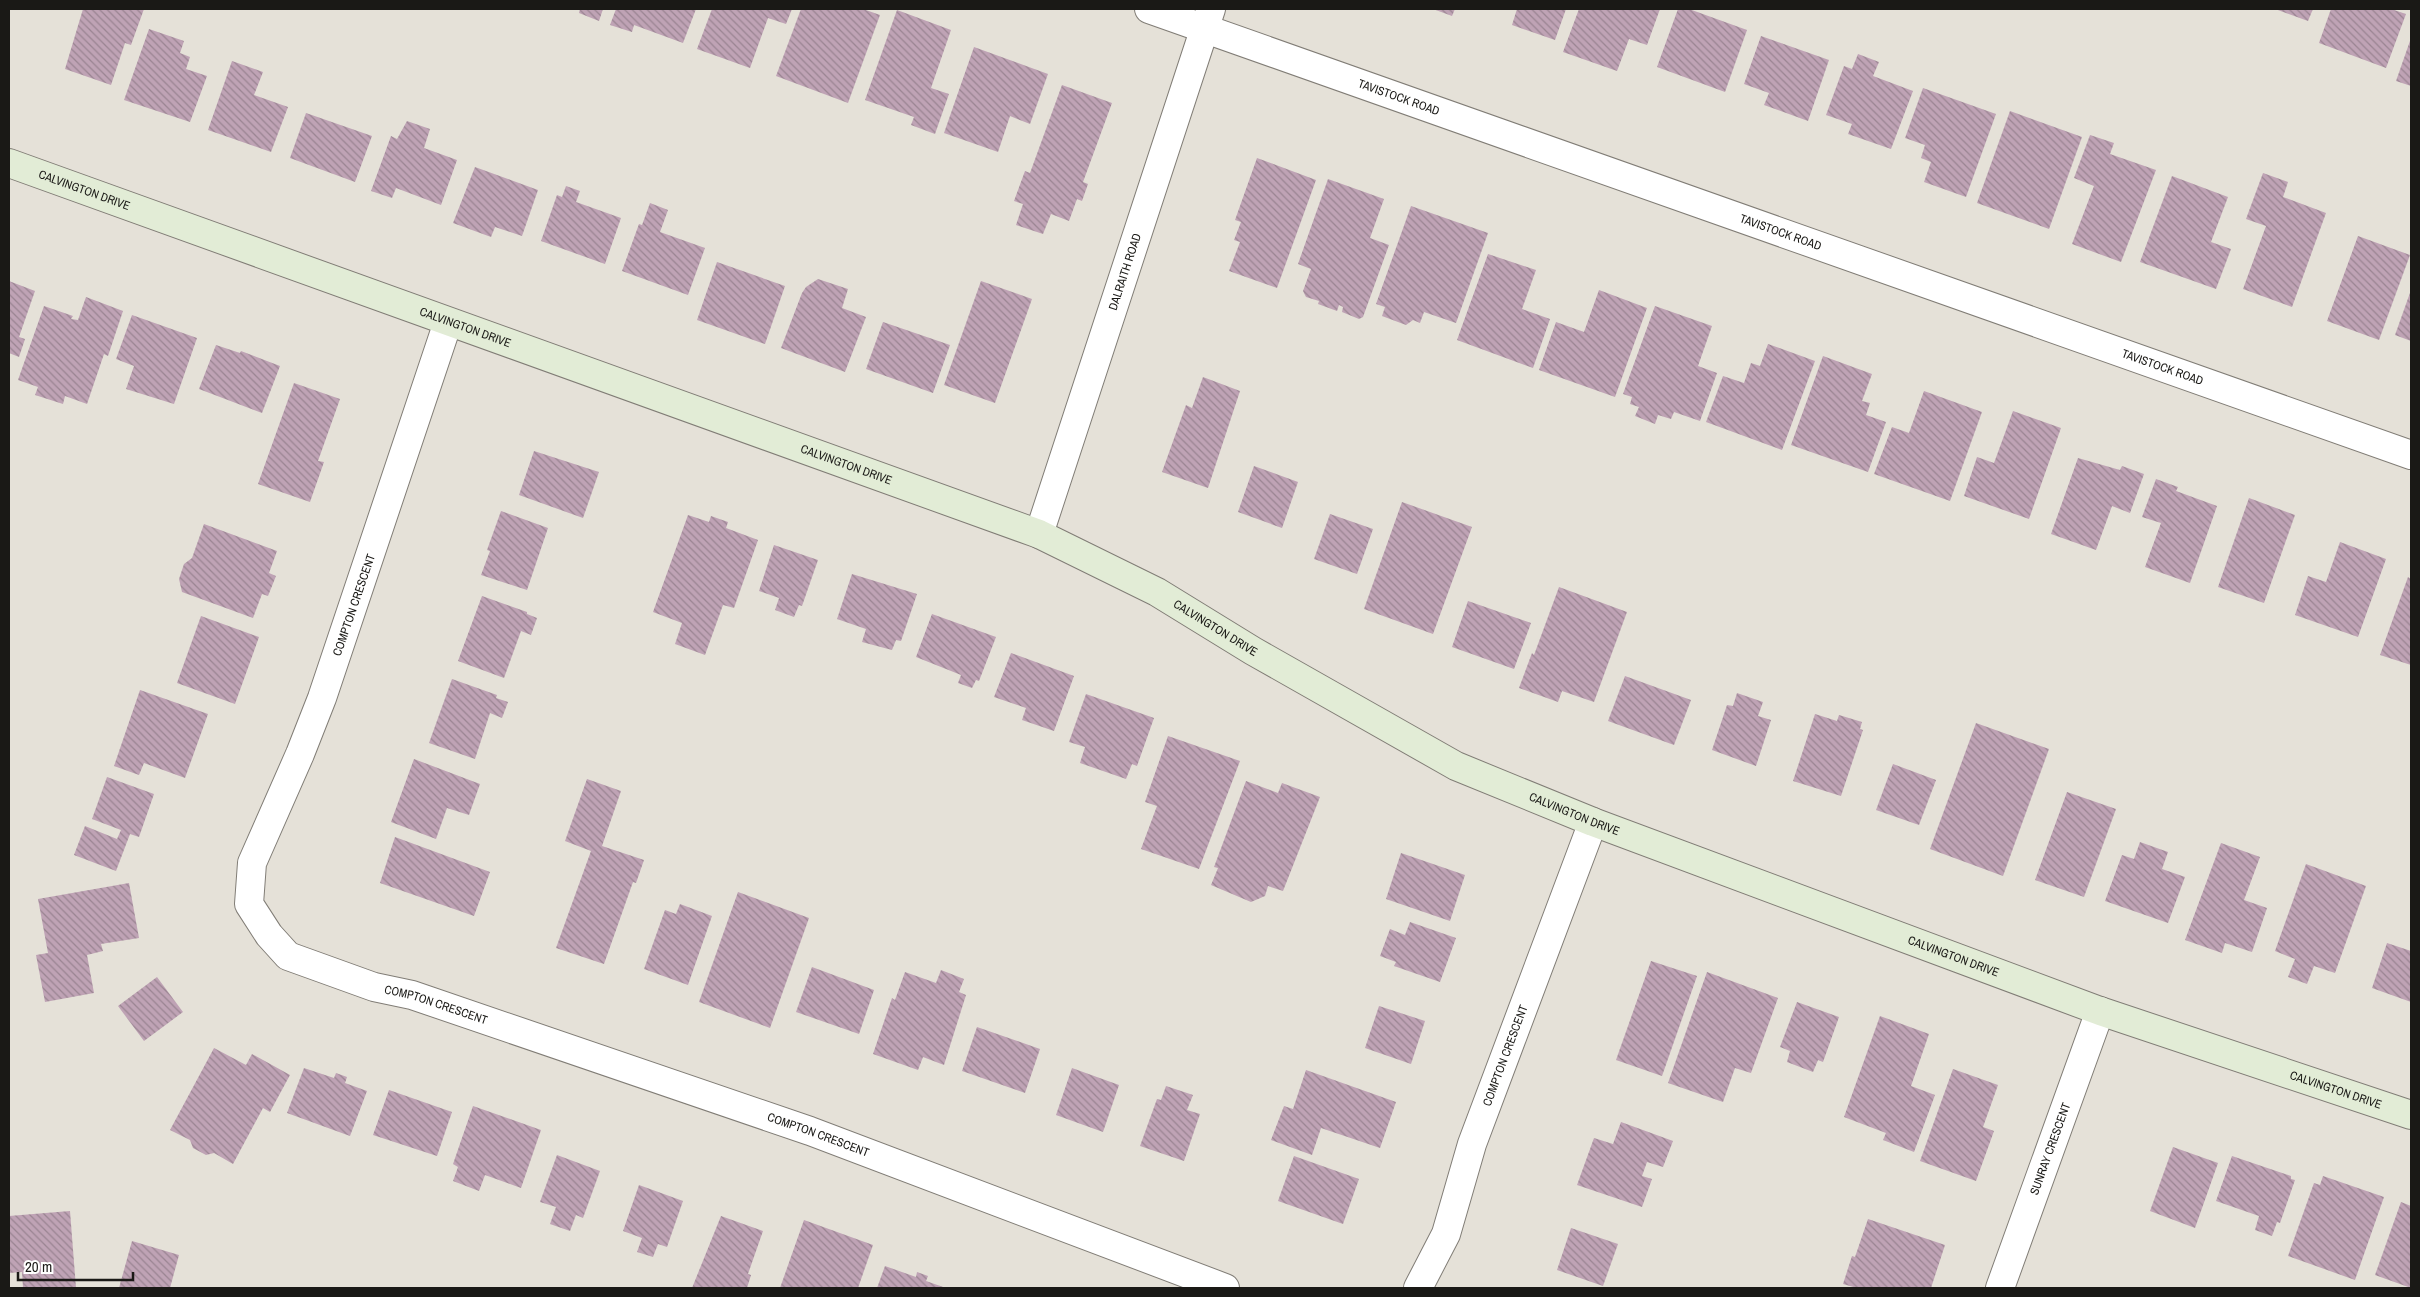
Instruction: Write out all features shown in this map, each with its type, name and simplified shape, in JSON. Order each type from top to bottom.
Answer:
[{"type":"street","name":"TAVISTOCK ROAD","points":[[1149,9],[1208,19],[2411,455]]},
{"type":"street","name":"DALRAITH ROAD","points":[[1040,534],[1208,19]]},
{"type":"street","name":"CALVINGTON DRIVE","points":[[9,163],[1040,534],[1158,592],[1252,651],[1456,766],[1593,822],[2100,1011],[2411,1116]]},
{"type":"street","name":"COMPTON CRESCENT","points":[[448,322],[322,698],[300,754],[252,863],[249,904],[269,934],[288,956],[374,987],[412,995],[810,1131],[1225,1288]]},
{"type":"street","name":"COMPTON CRESCENT","points":[[1418,1288],[1446,1234],[1472,1144],[1593,822]]},
{"type":"street","name":"SUNRAY CRESCENT","points":[[2000,1288],[2100,1011]]},
{"type":"building","points":[[83,9],[144,9],[131,45],[125,43],[111,85],[65,69]]},
{"type":"building","points":[[580,9],[603,9],[599,21],[579,13]]},
{"type":"building","points":[[616,9],[696,9],[683,43],[634,25],[632,32],[610,25]]},
{"type":"building","points":[[712,9],[792,9],[786,24],[768,18],[750,68],[697,49]]},
{"type":"building","points":[[801,9],[863,9],[880,15],[848,103],[776,76]]},
{"type":"building","points":[[1433,9],[1455,9],[1452,16]]},
{"type":"building","points":[[1517,9],[1566,9],[1555,40],[1512,25]]},
{"type":"building","points":[[1579,9],[1660,9],[1647,45],[1629,39],[1617,71],[1563,52]]},
{"type":"building","points":[[1678,9],[1689,9],[1747,30],[1725,92],[1657,67]]},
{"type":"building","points":[[2275,9],[2313,9],[2308,21]]},
{"type":"building","points":[[2331,9],[2391,9],[2406,14],[2386,68],[2319,43]]},
{"type":"building","points":[[897,10],[951,30],[931,88],[949,94],[935,134],[911,125],[914,117],[865,100]]},
{"type":"building","points":[[149,29],[184,41],[180,53],[190,57],[186,69],[207,76],[190,122],[124,100]]},
{"type":"building","points":[[1761,36],[1829,60],[1808,121],[1764,105],[1769,93],[1744,84]]},
{"type":"building","points":[[2411,38],[2411,86],[2396,81]]},
{"type":"building","points":[[974,47],[1048,74],[1030,124],[1010,116],[998,152],[944,133]]},
{"type":"building","points":[[1858,54],[1879,62],[1873,76],[1913,91],[1891,149],[1848,134],[1852,124],[1826,115],[1844,66],[1852,69]]},
{"type":"building","points":[[232,61],[263,72],[254,95],[288,107],[271,152],[208,130]]},
{"type":"building","points":[[1062,85],[1112,103],[1083,182],[1088,184],[1082,201],[1077,199],[1069,221],[1051,214],[1043,234],[1016,225],[1023,204],[1014,201],[1025,171],[1030,173]]},
{"type":"building","points":[[1923,88],[1996,114],[1966,197],[1924,182],[1931,162],[1921,158],[1925,145],[1905,138]]},
{"type":"building","points":[[2010,111],[2082,137],[2049,229],[1977,203]]},
{"type":"building","points":[[306,113],[372,136],[355,182],[290,158]]},
{"type":"building","points":[[407,121],[430,129],[424,148],[457,160],[441,205],[396,188],[392,198],[371,191],[391,136],[397,139]]},
{"type":"building","points":[[2090,135],[2114,143],[2110,154],[2156,170],[2121,262],[2072,244],[2094,186],[2074,178]]},
{"type":"building","points":[[1257,158],[1316,180],[1277,288],[1229,271],[1240,242],[1234,240],[1241,222],[1235,220]]},
{"type":"building","points":[[475,167],[538,190],[522,236],[495,227],[491,237],[453,223]]},
{"type":"building","points":[[2263,173],[2288,182],[2283,197],[2326,213],[2292,307],[2243,289],[2266,226],[2246,219]]},
{"type":"building","points":[[2172,176],[2228,197],[2211,242],[2231,249],[2216,289],[2140,262]]},
{"type":"building","points":[[1328,179],[1384,199],[1370,238],[1389,245],[1363,317],[1359,319],[1342,312],[1343,307],[1339,305],[1337,311],[1318,304],[1319,301],[1306,297],[1303,291],[1311,269],[1298,264]]},
{"type":"building","points":[[566,186],[580,191],[576,202],[621,218],[605,264],[541,241],[557,195],[562,197]]},
{"type":"building","points":[[650,203],[668,210],[660,232],[705,248],[688,295],[622,271],[639,224],[642,225]]},
{"type":"building","points":[[1411,206],[1488,233],[1456,323],[1424,312],[1420,323],[1413,320],[1406,325],[1382,316],[1385,307],[1376,304]]},
{"type":"building","points":[[2358,236],[2410,255],[2379,340],[2327,321]]},
{"type":"building","points":[[1488,254],[1536,270],[1522,309],[1550,319],[1533,368],[1457,340]]},
{"type":"building","points":[[717,262],[785,286],[765,344],[697,320]]},
{"type":"building","points":[[818,279],[848,289],[842,308],[866,317],[845,372],[781,348],[802,293],[806,287]]},
{"type":"building","points":[[9,281],[35,291],[19,337],[25,339],[19,357],[9,353]]},
{"type":"building","points":[[981,281],[1032,299],[995,403],[944,385]]},
{"type":"building","points":[[1599,290],[1647,308],[1615,397],[1539,370],[1556,322],[1584,332]]},
{"type":"building","points":[[2411,290],[2411,341],[2395,335]]},
{"type":"building","points":[[86,297],[123,311],[108,356],[104,354],[87,404],[65,396],[63,404],[35,395],[38,387],[18,380],[44,306],[73,316],[71,319],[78,320]]},
{"type":"building","points":[[1655,306],[1712,326],[1698,366],[1717,373],[1700,421],[1674,412],[1671,419],[1658,415],[1655,424],[1635,416],[1639,407],[1630,404],[1632,397],[1623,394]]},
{"type":"building","points":[[132,315],[197,338],[174,404],[126,389],[134,366],[116,359]]},
{"type":"building","points":[[883,322],[950,345],[933,393],[866,369]]},
{"type":"building","points":[[1768,344],[1815,361],[1782,450],[1706,422],[1723,376],[1744,383],[1751,363],[1760,366]]},
{"type":"building","points":[[216,345],[240,353],[241,351],[280,366],[262,413],[199,389]]},
{"type":"building","points":[[1823,356],[1872,374],[1862,401],[1870,403],[1866,415],[1886,422],[1868,472],[1791,445]]},
{"type":"building","points":[[1203,377],[1240,391],[1208,488],[1162,472],[1186,405],[1192,408]]},
{"type":"building","points":[[294,383],[340,399],[318,461],[324,462],[310,502],[258,484]]},
{"type":"building","points":[[1924,391],[1982,412],[1950,501],[1874,474],[1892,427],[1909,433]]},
{"type":"building","points":[[2013,411],[2061,428],[2029,519],[1964,496],[1977,457],[1994,463]]},
{"type":"building","points":[[534,451],[599,472],[583,518],[519,495]]},
{"type":"building","points":[[2078,458],[2120,470],[2122,466],[2144,474],[2130,513],[2112,506],[2096,550],[2051,534]]},
{"type":"building","points":[[1254,466],[1298,482],[1282,528],[1238,512]]},
{"type":"building","points":[[2156,479],[2178,487],[2176,491],[2217,506],[2190,583],[2145,567],[2161,523],[2142,517]]},
{"type":"building","points":[[2249,498],[2295,515],[2264,603],[2218,587]]},
{"type":"building","points":[[1402,502],[1472,527],[1433,634],[1364,609]]},
{"type":"building","points":[[501,511],[548,528],[527,590],[481,575],[490,551],[487,550]]},
{"type":"building","points":[[1330,514],[1373,529],[1357,574],[1314,559]]},
{"type":"building","points":[[688,515],[709,522],[711,516],[728,522],[726,528],[758,540],[734,608],[723,605],[705,655],[675,644],[682,623],[653,612]]},
{"type":"building","points":[[204,524],[277,551],[269,573],[276,576],[268,596],[262,594],[253,618],[182,592],[179,579],[184,564],[192,558]]},
{"type":"building","points":[[2340,542],[2386,559],[2358,637],[2295,615],[2308,576],[2326,582]]},
{"type":"building","points":[[774,545],[818,560],[802,606],[799,605],[794,617],[775,610],[779,598],[759,591]]},
{"type":"building","points":[[852,574],[917,594],[901,641],[896,640],[892,650],[862,642],[866,629],[837,619]]},
{"type":"building","points":[[2408,577],[2411,579],[2411,665],[2380,655]]},
{"type":"building","points":[[1559,587],[1627,612],[1594,702],[1562,691],[1558,702],[1519,688],[1532,653],[1534,655]]},
{"type":"building","points":[[482,596],[527,612],[527,614],[537,618],[531,635],[521,631],[504,678],[458,661]]},
{"type":"building","points":[[1468,601],[1531,623],[1514,669],[1452,647]]},
{"type":"building","points":[[932,614],[996,637],[979,681],[976,680],[972,688],[958,683],[961,675],[916,657]]},
{"type":"building","points":[[201,616],[259,637],[235,704],[177,683]]},
{"type":"building","points":[[1011,653],[1074,676],[1054,731],[1022,720],[1026,708],[994,697]]},
{"type":"building","points":[[1625,676],[1691,700],[1674,745],[1608,721]]},
{"type":"building","points":[[452,679],[497,695],[496,698],[508,702],[502,718],[490,713],[475,759],[429,743]]},
{"type":"building","points":[[140,690],[208,714],[185,778],[144,763],[139,775],[114,766]]},
{"type":"building","points":[[1737,693],[1763,702],[1758,716],[1771,720],[1756,766],[1712,750],[1727,705],[1733,706]]},
{"type":"building","points":[[1086,694],[1154,718],[1137,766],[1132,764],[1126,779],[1080,763],[1085,747],[1069,742]]},
{"type":"building","points":[[1815,714],[1837,721],[1839,715],[1862,722],[1860,729],[1863,730],[1841,796],[1793,781]]},
{"type":"building","points":[[1976,723],[2049,749],[2003,876],[1930,849]]},
{"type":"building","points":[[1168,736],[1240,761],[1199,869],[1141,849],[1157,806],[1145,802]]},
{"type":"building","points":[[414,759],[480,784],[469,815],[447,808],[436,839],[391,822]]},
{"type":"building","points":[[1893,764],[1936,780],[1919,825],[1876,810]]},
{"type":"building","points":[[107,777],[154,794],[139,837],[130,834],[116,871],[74,855],[85,826],[117,839],[121,830],[92,819]]},
{"type":"building","points":[[587,779],[621,791],[602,846],[644,860],[636,883],[633,882],[604,964],[556,948],[591,851],[565,841]]},
{"type":"building","points":[[1246,781],[1278,793],[1282,783],[1320,797],[1283,891],[1268,886],[1265,896],[1251,902],[1211,885],[1218,868],[1214,867]]},
{"type":"building","points":[[2067,792],[2116,809],[2084,897],[2035,880]]},
{"type":"building","points":[[395,837],[490,872],[474,916],[380,883]]},
{"type":"building","points":[[2140,842],[2168,852],[2162,869],[2185,877],[2168,923],[2105,901],[2122,855],[2134,859]]},
{"type":"building","points":[[2221,843],[2260,857],[2244,900],[2267,908],[2252,952],[2225,943],[2222,953],[2185,940]]},
{"type":"building","points":[[1401,853],[1465,875],[1450,921],[1386,899]]},
{"type":"building","points":[[2306,864],[2366,886],[2335,973],[2314,966],[2307,984],[2288,977],[2295,959],[2275,951]]},
{"type":"building","points":[[129,883],[139,938],[101,944],[103,951],[87,955],[94,993],[45,1002],[36,955],[48,953],[38,899]]},
{"type":"building","points":[[738,892],[809,918],[770,1028],[699,1002]]},
{"type":"building","points":[[680,904],[712,916],[688,985],[644,969],[665,910],[676,914]]},
{"type":"building","points":[[1410,922],[1456,938],[1440,982],[1394,966],[1396,962],[1380,956],[1390,929],[1405,935]]},
{"type":"building","points":[[2387,943],[2411,951],[2411,1002],[2372,988]]},
{"type":"building","points":[[1651,961],[1697,976],[1662,1076],[1616,1060]]},
{"type":"building","points":[[812,967],[874,990],[859,1034],[796,1012]]},
{"type":"building","points":[[941,970],[964,979],[959,992],[966,995],[944,1065],[923,1057],[918,1070],[873,1054],[892,998],[895,1000],[905,972],[936,983]]},
{"type":"building","points":[[1707,972],[1778,998],[1751,1073],[1735,1068],[1723,1102],[1668,1083]]},
{"type":"building","points":[[157,977],[183,1012],[144,1041],[118,1006]]},
{"type":"building","points":[[1797,1002],[1839,1017],[1823,1062],[1818,1060],[1813,1072],[1787,1062],[1790,1051],[1780,1047]]},
{"type":"building","points":[[1379,1006],[1425,1021],[1411,1064],[1365,1048]]},
{"type":"building","points":[[1880,1016],[1929,1034],[1911,1086],[1935,1095],[1914,1152],[1883,1140],[1886,1133],[1844,1117]]},
{"type":"building","points":[[977,1027],[1040,1049],[1025,1093],[962,1071]]},
{"type":"building","points":[[214,1048],[246,1065],[252,1054],[290,1075],[270,1112],[263,1108],[233,1164],[214,1153],[206,1155],[193,1148],[190,1140],[170,1130]]},
{"type":"building","points":[[304,1068],[334,1078],[336,1073],[347,1077],[345,1083],[367,1091],[350,1136],[287,1113]]},
{"type":"building","points":[[1072,1068],[1119,1085],[1103,1132],[1056,1115]]},
{"type":"building","points":[[1953,1069],[1998,1085],[1983,1127],[1994,1131],[1976,1181],[1920,1161]]},
{"type":"building","points":[[1306,1070],[1396,1102],[1380,1148],[1321,1128],[1312,1155],[1271,1140],[1284,1106],[1293,1109]]},
{"type":"building","points":[[1166,1086],[1193,1095],[1187,1110],[1200,1114],[1184,1161],[1140,1146],[1157,1099],[1161,1100]]},
{"type":"building","points":[[389,1090],[452,1112],[437,1156],[373,1135]]},
{"type":"building","points":[[473,1106],[541,1130],[521,1188],[485,1175],[479,1191],[453,1181],[458,1167],[453,1164]]},
{"type":"building","points":[[1621,1122],[1673,1141],[1663,1167],[1647,1162],[1642,1176],[1652,1179],[1642,1207],[1577,1185],[1594,1138],[1613,1144]]},
{"type":"building","points":[[2173,1147],[2218,1163],[2195,1228],[2150,1211]]},
{"type":"building","points":[[557,1155],[600,1171],[583,1218],[576,1215],[570,1231],[550,1224],[556,1207],[540,1202]]},
{"type":"building","points":[[1294,1156],[1359,1179],[1343,1224],[1278,1201]]},
{"type":"building","points":[[2232,1156],[2291,1176],[2291,1179],[2295,1180],[2280,1223],[2277,1222],[2272,1236],[2255,1230],[2259,1216],[2216,1201]]},
{"type":"building","points":[[2323,1176],[2384,1197],[2355,1280],[2288,1256],[2314,1183],[2320,1185]]},
{"type":"building","points":[[639,1185],[683,1201],[667,1247],[658,1244],[653,1257],[637,1252],[642,1238],[623,1231]]},
{"type":"building","points":[[2401,1202],[2411,1206],[2411,1288],[2375,1275]]},
{"type":"building","points":[[70,1211],[76,1288],[23,1288],[22,1272],[9,1273],[9,1216]]},
{"type":"building","points":[[721,1216],[763,1231],[748,1274],[751,1275],[747,1288],[692,1288]]},
{"type":"building","points":[[1868,1219],[1945,1245],[1931,1288],[1857,1288],[1843,1284],[1852,1256],[1855,1257]]},
{"type":"building","points":[[804,1220],[873,1245],[858,1288],[780,1288]]},
{"type":"building","points":[[1571,1228],[1618,1244],[1603,1286],[1557,1270]]},
{"type":"building","points":[[132,1241],[179,1255],[170,1288],[119,1288]]},
{"type":"building","points":[[885,1266],[916,1277],[917,1272],[928,1276],[926,1281],[946,1288],[877,1288]]}]
